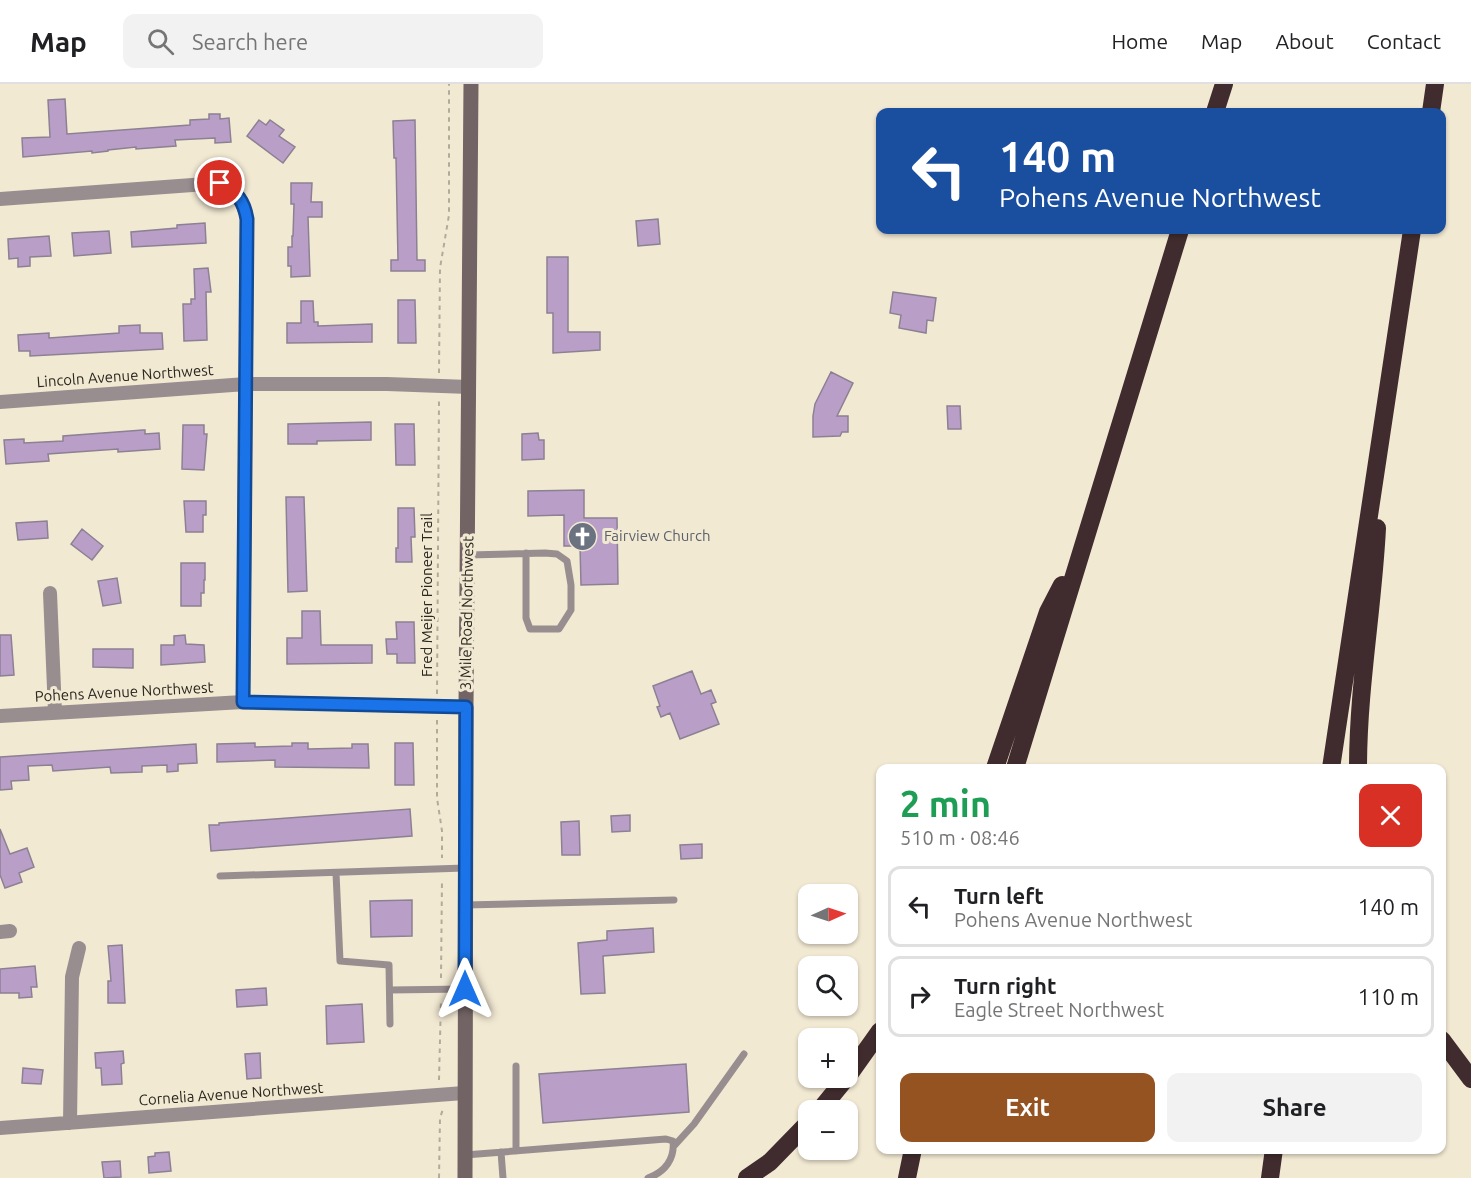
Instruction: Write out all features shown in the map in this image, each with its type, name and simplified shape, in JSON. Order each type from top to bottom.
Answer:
[{"type":"highway","points":[[1216,108],[1224,84]]},
{"type":"highway","points":[[1432,108],[1435,84]]},
{"type":"highway","points":[[1016,764],[1179,234]]},
{"type":"highway","points":[[1332,764],[1411,234]]},
{"type":"highway","points":[[1358,764],[1362,686],[1374,578],[1384,412]]},
{"type":"highway","points":[[996,764],[1048,612],[1085,538]]},
{"type":"highway","points":[[858,1062],[876,1037]]},
{"type":"highway","points":[[1446,1045],[1471,1079]]},
{"type":"highway","points":[[828,1100],[838,1088]]},
{"type":"highway","points":[[747,1178],[770,1162],[798,1133]]},
{"type":"highway","points":[[907,1178],[912,1154]]},
{"type":"highway","points":[[1270,1178],[1273,1154]]},
{"type":"main road","name":"3 Mile Road Northwest","points":[[465,1178],[471,84]]},
{"type":"street","points":[[0,199],[220,183],[233,190],[245,206],[247,219],[243,702]]},
{"type":"street","name":"Lincoln Avenue Northwest","points":[[0,402],[246,384],[469,387]]},
{"type":"street","points":[[50,593],[55,712]]},
{"type":"street","name":"Pohens Avenue Northwest","points":[[0,716],[243,702],[466,707]]},
{"type":"street","points":[[70,1123],[72,977],[79,948]]},
{"type":"street","name":"Cornelia Avenue Northwest","points":[[0,1128],[464,1093]]},
{"type":"lane","points":[[468,555],[526,554],[556,554],[567,561],[572,585],[571,610],[559,629],[530,629],[526,618],[526,554]]},
{"type":"lane","points":[[220,876],[465,868]]},
{"type":"lane","points":[[336,873],[340,961],[390,965],[390,1024]]},
{"type":"lane","points":[[465,906],[674,900]]},
{"type":"lane","points":[[390,990],[465,989]]},
{"type":"lane","points":[[674,1146],[694,1124],[744,1054]]},
{"type":"lane","points":[[516,1066],[516,1151]]},
{"type":"lane","points":[[465,1155],[666,1139],[673,1141],[674,1150],[669,1164],[658,1174],[648,1178]]},
{"type":"lane","points":[[501,1152],[503,1178]]},
{"type":"path","name":"Fred Meijer Pioneer Trail","points":[[440,1178],[440,1118],[444,1108],[439,1080],[442,831],[437,798],[439,386],[440,268],[449,215],[449,84]]},
{"type":"building","points":[[65,99],[67,134],[190,125],[190,120],[209,119],[209,114],[220,114],[220,119],[229,118],[231,142],[215,143],[215,138],[175,140],[176,146],[136,149],[136,147],[92,153],[92,151],[23,157],[22,138],[50,137],[48,100]]},
{"type":"building","points":[[259,120],[266,125],[270,120],[284,130],[279,136],[295,147],[283,163],[247,136]]},
{"type":"building","points":[[415,120],[417,260],[425,260],[425,271],[391,271],[391,260],[398,260],[393,121]]},
{"type":"building","points":[[291,183],[312,183],[311,202],[322,202],[322,217],[308,217],[310,276],[291,277],[291,266],[288,266],[288,247],[292,247],[293,236],[294,204],[291,204]]},
{"type":"building","points":[[658,219],[660,244],[638,246],[636,221]]},
{"type":"building","points":[[205,223],[206,243],[132,247],[131,232]]},
{"type":"building","points":[[109,231],[111,253],[74,256],[72,233]]},
{"type":"building","points":[[49,236],[51,256],[30,257],[30,266],[18,267],[18,258],[9,259],[8,239]]},
{"type":"building","points":[[547,257],[568,257],[568,332],[600,332],[600,350],[553,353],[553,313],[547,313]]},
{"type":"building","points":[[208,268],[211,292],[206,292],[207,340],[184,341],[183,304],[191,304],[191,299],[195,299],[194,269]]},
{"type":"building","points":[[893,292],[936,298],[933,321],[927,320],[926,333],[899,328],[901,315],[890,313]]},
{"type":"building","points":[[398,300],[415,300],[416,343],[398,343]]},
{"type":"building","points":[[301,301],[313,301],[314,322],[318,322],[318,326],[372,324],[372,342],[287,343],[287,323],[301,323]]},
{"type":"building","points":[[140,325],[140,333],[162,333],[163,349],[30,356],[30,351],[19,351],[18,335],[49,333],[49,338],[119,333],[119,326]]},
{"type":"building","points":[[831,372],[853,383],[837,416],[848,416],[848,432],[842,432],[840,436],[813,437],[815,404]]},
{"type":"building","points":[[947,406],[960,406],[961,429],[948,429]]},
{"type":"building","points":[[371,422],[371,440],[288,444],[288,424]]},
{"type":"building","points":[[395,424],[414,424],[415,465],[396,465]]},
{"type":"building","points":[[183,425],[204,425],[204,434],[207,434],[204,470],[182,469]]},
{"type":"building","points":[[145,430],[145,434],[159,433],[160,449],[118,452],[118,449],[48,454],[49,461],[6,464],[4,440],[24,439],[24,443],[63,441],[63,436]]},
{"type":"building","points":[[538,433],[539,440],[544,440],[544,459],[522,460],[522,434]]},
{"type":"building","points":[[584,490],[584,518],[617,518],[618,584],[581,585],[580,546],[564,546],[564,515],[528,516],[528,491]]},
{"type":"building","points":[[286,497],[304,497],[307,591],[288,592]]},
{"type":"building","points":[[184,501],[206,501],[203,532],[186,532]]},
{"type":"building","points":[[398,508],[414,508],[415,537],[411,537],[412,562],[396,562]]},
{"type":"building","points":[[47,521],[48,538],[18,540],[16,523]]},
{"type":"building","points":[[82,529],[103,546],[92,560],[71,544]]},
{"type":"building","points":[[181,563],[205,563],[201,606],[181,606]]},
{"type":"building","points":[[117,578],[121,603],[103,606],[98,581]]},
{"type":"building","points":[[302,611],[320,611],[321,645],[372,645],[372,663],[287,664],[287,638],[302,638]]},
{"type":"building","points":[[396,622],[414,622],[415,663],[397,663],[397,654],[387,654],[386,639],[397,639]]},
{"type":"building","points":[[0,635],[11,635],[14,675],[0,676]]},
{"type":"building","points":[[185,635],[186,644],[204,645],[205,662],[161,665],[161,645],[174,645],[174,636]]},
{"type":"building","points":[[93,649],[133,649],[133,668],[93,667]]},
{"type":"building","points":[[692,671],[701,694],[711,690],[716,702],[711,704],[719,724],[680,739],[670,713],[661,717],[653,686]]},
{"type":"building","points":[[255,743],[255,747],[308,743],[308,749],[352,748],[352,744],[368,744],[369,768],[275,767],[275,760],[217,762],[217,744]]},
{"type":"building","points":[[395,743],[413,743],[414,785],[395,785]]},
{"type":"building","points":[[196,744],[197,763],[178,764],[178,771],[167,772],[167,765],[142,766],[142,772],[111,773],[110,767],[53,771],[52,765],[28,766],[29,780],[11,781],[12,789],[0,790],[0,757]]},
{"type":"building","points":[[410,809],[412,836],[211,851],[209,825]]},
{"type":"building","points":[[630,815],[630,831],[612,832],[611,816]]},
{"type":"building","points":[[579,821],[580,855],[562,855],[561,822]]},
{"type":"building","points":[[0,829],[10,854],[27,848],[34,867],[19,873],[22,882],[5,888],[0,875]]},
{"type":"building","points":[[702,844],[702,858],[681,859],[680,845]]},
{"type":"building","points":[[412,900],[412,936],[371,937],[370,901]]},
{"type":"building","points":[[653,928],[654,952],[603,956],[605,993],[581,994],[578,943],[607,940],[607,931]]},
{"type":"building","points":[[122,945],[125,1003],[108,1003],[108,981],[111,981],[108,946]]},
{"type":"building","points":[[35,966],[37,987],[31,987],[32,997],[19,998],[19,993],[0,993],[0,969]]},
{"type":"building","points":[[266,988],[267,1005],[237,1007],[236,990]]},
{"type":"building","points":[[362,1004],[364,1042],[327,1044],[326,1006]]},
{"type":"building","points":[[123,1051],[122,1084],[102,1085],[101,1068],[96,1068],[95,1053]]},
{"type":"building","points":[[260,1053],[261,1078],[247,1079],[245,1054]]},
{"type":"building","points":[[686,1064],[689,1112],[543,1123],[539,1074]]},
{"type":"building","points":[[23,1068],[43,1070],[41,1084],[22,1083]]},
{"type":"building","points":[[169,1152],[171,1171],[149,1173],[148,1157],[155,1156],[155,1153]]},
{"type":"building","points":[[120,1161],[121,1177],[104,1178],[102,1162]]},
{"type":"place","name":"Fairview Church","points":[[583,536]]},
{"type":"route","points":[[220,183],[233,190],[241,199],[245,206],[247,219],[243,702],[466,707],[465,989]]}]
